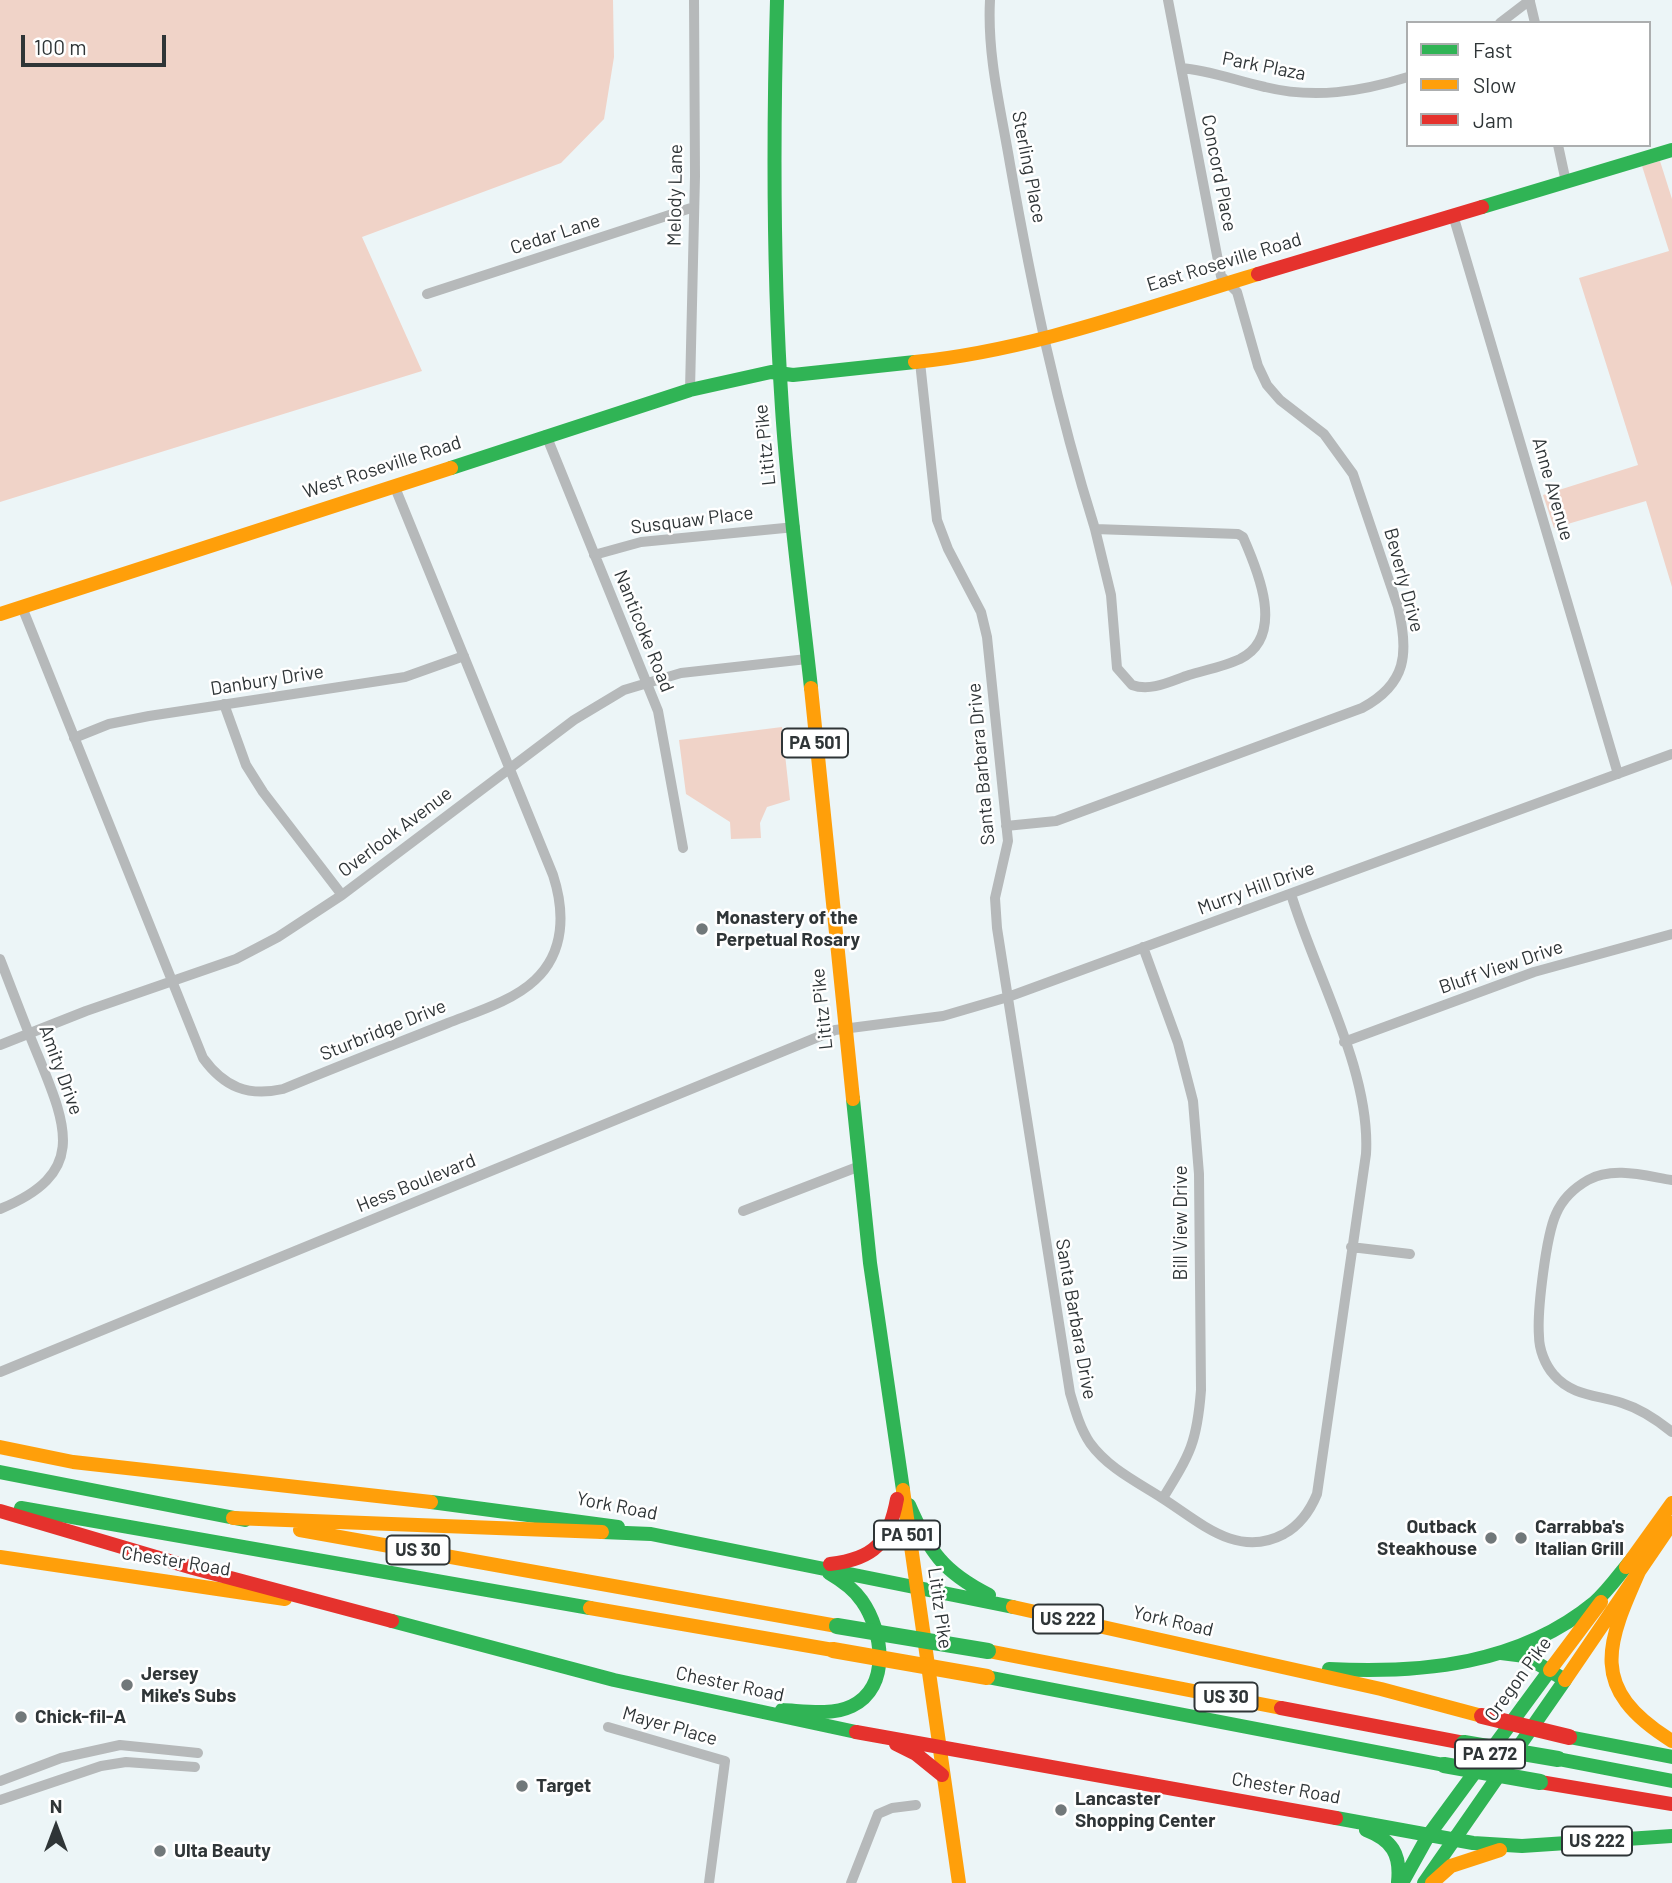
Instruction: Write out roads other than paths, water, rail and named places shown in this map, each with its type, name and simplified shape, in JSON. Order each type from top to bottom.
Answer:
[{"type":"main road","name":"Lititz Pike","points":[[777,0],[774,93],[780,375],[807,659],[860,1166],[899,1483],[959,1883]]},
{"type":"main road","name":"East Roseville Road","points":[[780,375],[972,355],[1043,339],[1672,150]]},
{"type":"main road","name":"West Roseville Road","points":[[0,614],[690,390],[760,374],[780,375]]},
{"type":"main road","name":"York Road","points":[[0,1447],[73,1462],[581,1519],[806,1563],[1219,1653]]},
{"type":"main road","name":"US 30","points":[[0,1472],[233,1518],[988,1651],[1672,1781]]},
{"type":"main road","points":[[806,1563],[840,1564],[866,1556],[875,1550],[888,1536],[894,1521],[899,1483]]},
{"type":"main road","points":[[899,1483],[930,1553],[938,1562],[970,1587],[1025,1609]]},
{"type":"main road","name":"Oregon Pike","points":[[1424,1883],[1565,1680],[1672,1503]]},
{"type":"main road","name":"US 30","points":[[0,1504],[987,1676],[1444,1765],[1672,1804]]},
{"type":"main road","points":[[0,1511],[193,1568],[367,1612]]},
{"type":"main road","points":[[233,1518],[651,1534]]},
{"type":"main road","name":"Oregon Pike","points":[[1400,1883],[1428,1836],[1550,1670],[1672,1523]]},
{"type":"main road","name":"Chester Road","points":[[0,1557],[367,1612],[614,1681],[747,1710],[1453,1841],[1522,1846]]},
{"type":"main road","points":[[1219,1653],[1332,1669],[1385,1672],[1443,1668],[1498,1653],[1566,1621],[1595,1602],[1638,1562]]},
{"type":"main road","points":[[1638,1562],[1612,1637],[1612,1673],[1621,1700],[1632,1714],[1672,1741]]},
{"type":"main road","points":[[747,1710],[844,1708],[862,1701],[875,1687],[879,1658],[869,1613],[861,1600],[842,1581],[806,1563]]},
{"type":"main road","points":[[1498,1653],[1514,1652],[1565,1680]]},
{"type":"main road","name":"US 222","points":[[1219,1653],[1381,1689],[1569,1737],[1672,1757]]},
{"type":"main road","points":[[881,1736],[915,1754],[943,1775]]},
{"type":"main road","points":[[1323,1816],[1376,1833],[1386,1840],[1399,1855],[1400,1883]]},
{"type":"main road","name":"US 222","points":[[1432,1883],[1451,1866],[1483,1854],[1522,1846],[1672,1836]]},
{"type":"street","name":"Melody Lane","points":[[690,390],[694,207],[694,0]]},
{"type":"street","name":"Sterling Place","points":[[990,0],[995,82],[1043,339],[1066,437],[1095,529],[1111,595],[1117,668],[1132,685],[1154,687],[1242,658],[1255,646],[1265,626],[1267,611],[1243,537],[1238,534],[1095,529]]},
{"type":"street","points":[[1168,0],[1181,68]]},
{"type":"street","points":[[1503,21],[1530,1],[1535,21]]},
{"type":"street","name":"Park Plaza","points":[[1181,68],[1268,88],[1325,93],[1357,91],[1406,78]]},
{"type":"street","name":"Concord Place","points":[[1181,68],[1221,276],[1228,283]]},
{"type":"street","points":[[1558,147],[1566,182]]},
{"type":"street","name":"Cedar Lane","points":[[427,294],[694,207]]},
{"type":"street","name":"Anne Avenue","points":[[1453,215],[1618,774]]},
{"type":"street","name":"Beverly Drive","points":[[1006,826],[1056,821],[1350,713],[1381,696],[1403,664],[1403,627],[1398,607],[1353,474],[1324,434],[1280,400],[1267,385],[1258,366],[1237,292],[1228,283]]},
{"type":"street","name":"Santa Barbara Drive","points":[[920,362],[937,520],[948,549],[981,612],[988,637],[1008,848],[995,905],[1059,1336],[1076,1413],[1089,1442],[1108,1463],[1215,1532],[1246,1544],[1280,1536],[1297,1525],[1306,1515],[1319,1484],[1366,1154],[1366,1119],[1344,1042],[1291,894]]},
{"type":"street","name":"Nanticoke Road","points":[[546,435],[647,682],[665,737],[683,848]]},
{"type":"street","name":"Sturbridge Drive","points":[[22,607],[198,1049],[212,1071],[235,1088],[258,1093],[283,1089],[469,1014],[527,986],[550,961],[561,930],[562,911],[553,875],[394,485]]},
{"type":"street","name":"Susquaw Place","points":[[594,555],[641,542],[795,527]]},
{"type":"street","name":"Danbury Drive","points":[[75,738],[123,721],[405,677],[464,656]]},
{"type":"street","name":"Overlook Avenue","points":[[0,1045],[256,949],[342,895],[602,701],[647,682],[712,668],[807,659]]},
{"type":"street","points":[[224,704],[246,765],[342,895]]},
{"type":"street","name":"Murry Hill Drive","points":[[846,1029],[943,1016],[1008,997],[1672,754]]},
{"type":"street","name":"Bluff View Drive","points":[[1344,1042],[1545,969],[1672,934]]},
{"type":"street","name":"Bill View Drive","points":[[1143,947],[1189,1077],[1198,1142],[1201,1390],[1198,1431],[1187,1459],[1163,1498]]},
{"type":"street","name":"Amity Drive","points":[[0,959],[63,1124],[62,1150],[45,1184],[26,1199],[0,1209]]},
{"type":"street","name":"Hess Boulevard","points":[[0,1372],[802,1044],[846,1029]]},
{"type":"street","points":[[743,1211],[860,1166]]},
{"type":"street","points":[[1672,1180],[1632,1174],[1600,1175],[1577,1188],[1565,1199],[1556,1213],[1551,1233],[1539,1338],[1548,1366],[1565,1385],[1576,1392],[1638,1409],[1672,1432]]},
{"type":"street","points":[[1351,1247],[1410,1254]]},
{"type":"street","name":"Mayer Place","points":[[608,1727],[724,1760],[709,1883]]},
{"type":"street","points":[[0,1781],[61,1758],[120,1745],[198,1753]]},
{"type":"street","points":[[0,1800],[101,1766],[126,1762],[195,1767]]},
{"type":"street","points":[[851,1883],[873,1820],[878,1814],[891,1808],[916,1804]]},
{"type":"place","name":"Monastery of the Perpetual Rosary","points":[[702,929]]},
{"type":"place","name":"Outback Steakhouse","points":[[1491,1538]]},
{"type":"place","name":"Carrabba's Italian Grill","points":[[1521,1538]]},
{"type":"place","name":"Jersey Mike's Subs","points":[[127,1685]]},
{"type":"place","name":"Chick-fil-A","points":[[21,1717]]},
{"type":"place","name":"Target","points":[[522,1786]]},
{"type":"place","name":"Lancaster Shopping Center","points":[[1061,1810]]},
{"type":"place","name":"Ulta Beauty","points":[[160,1851]]}]
